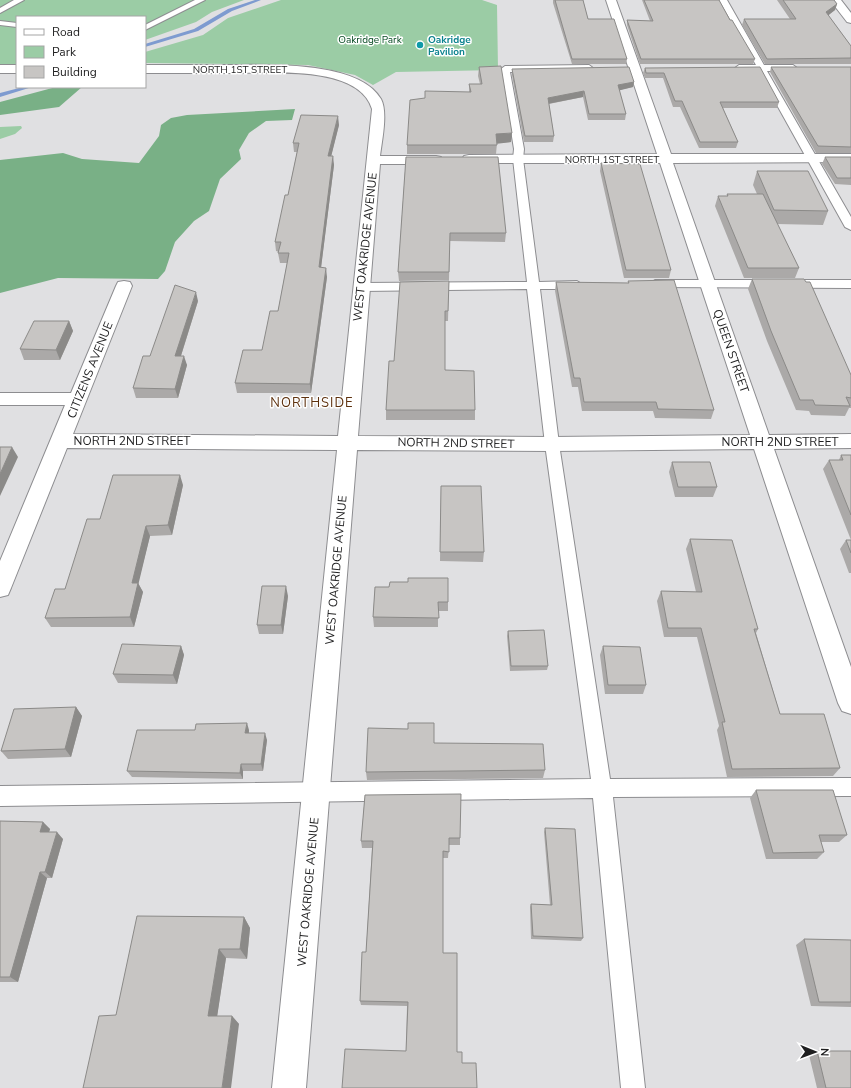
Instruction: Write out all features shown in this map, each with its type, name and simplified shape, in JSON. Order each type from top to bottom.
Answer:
[{"type":"street","name":"QUEEN STREET","points":[[611,0],[636,68],[851,703]]},
{"type":"street","points":[[835,0],[851,20]]},
{"type":"street","points":[[0,69],[16,69]]},
{"type":"street","name":"NORTH 1ST STREET","points":[[146,69],[297,69],[335,76]]},
{"type":"street","name":"WEST OAKRIDGE AVENUE","points":[[290,1088],[378,109],[375,98],[366,90],[355,83],[335,76]]},
{"type":"street","name":"NORTH 1ST STREET","points":[[374,160],[851,158]]},
{"type":"street","name":"CITIZENS AVENUE","points":[[3,575],[79,399],[124,286]]},
{"type":"street","points":[[0,399],[79,399]]},
{"type":"street","name":"NORTH 2ND STREET","points":[[61,441],[552,444],[851,441]]},
{"type":"lane","points":[[0,12],[20,0]]},
{"type":"lane","points":[[146,28],[201,0]]},
{"type":"lane","points":[[723,0],[851,227]]},
{"type":"lane","points":[[0,23],[16,25]]},
{"type":"lane","points":[[596,68],[505,69],[519,149],[518,159],[552,444],[602,788],[633,1088]]},
{"type":"lane","points":[[730,68],[806,68]]},
{"type":"lane","points":[[644,284],[851,284]]},
{"type":"lane","points":[[361,287],[589,285]]},
{"type":"lane","points":[[0,796],[317,793],[602,788],[851,787]]},
{"type":"green space","points":[[0,0],[244,0],[212,12],[196,22],[146,40],[146,16],[16,16],[16,65],[0,65]]},
{"type":"green space","name":"Oakridge Park","points":[[281,0],[482,0],[497,5],[498,70],[396,72],[373,85],[355,75],[308,65],[146,63],[146,52],[203,35],[228,18]]},
{"type":"green space","points":[[52,88],[81,88],[59,107],[0,115],[0,102]]},
{"type":"green space","points":[[295,109],[292,120],[266,121],[249,133],[239,150],[241,159],[220,179],[209,211],[194,221],[175,242],[165,271],[158,279],[58,278],[0,293],[0,160],[63,153],[82,159],[139,163],[159,136],[161,125],[171,118],[187,115]]},
{"type":"green space","points":[[21,126],[22,128],[15,134],[0,139],[0,127]]},
{"type":"building","points":[[555,0],[583,0],[588,19],[614,19],[627,59],[572,59]]},
{"type":"building","points":[[644,0],[719,0],[755,59],[641,59],[627,20],[653,21]]},
{"type":"building","points":[[783,0],[834,0],[837,4],[826,12],[851,46],[851,58],[767,59],[744,19],[796,19]]},
{"type":"building","points":[[501,66],[512,133],[496,134],[497,145],[407,145],[410,100],[425,98],[425,91],[471,92],[469,84],[482,84],[479,67]]},
{"type":"building","points":[[629,67],[634,82],[618,85],[626,114],[589,114],[584,91],[548,98],[554,136],[525,136],[512,69]]},
{"type":"building","points":[[760,67],[779,102],[720,102],[738,142],[700,142],[682,101],[675,101],[664,73],[646,73],[645,68]]},
{"type":"building","points":[[771,67],[851,67],[851,147],[818,146]]},
{"type":"building","points":[[301,115],[338,116],[328,156],[333,156],[319,267],[326,268],[310,384],[235,383],[243,350],[262,350],[270,311],[278,311],[289,253],[278,253],[281,242],[275,242],[285,195],[288,195],[299,143],[293,143]]},
{"type":"building","points":[[406,157],[498,157],[506,233],[450,233],[449,272],[398,272]]},
{"type":"building","points":[[825,157],[851,157],[851,178],[837,178]]},
{"type":"building","points":[[601,163],[640,164],[671,270],[626,270]]},
{"type":"building","points":[[757,171],[808,171],[828,211],[774,210]]},
{"type":"building","points":[[727,194],[763,194],[799,268],[748,268],[718,196],[728,196]]},
{"type":"building","points":[[752,279],[804,279],[806,282],[810,282],[851,375],[851,398],[846,397],[850,406],[815,405],[813,400],[800,400],[771,331]]},
{"type":"building","points":[[674,280],[714,410],[658,409],[656,402],[584,402],[580,378],[574,378],[556,282],[629,283],[628,281]]},
{"type":"building","points":[[449,281],[448,311],[445,311],[445,370],[474,371],[475,410],[386,410],[389,361],[394,361],[400,282]]},
{"type":"building","points":[[175,285],[196,292],[175,356],[184,356],[175,389],[133,388],[143,356],[150,356]]},
{"type":"building","points":[[34,321],[69,321],[56,350],[20,349]]},
{"type":"building","points":[[0,447],[12,447],[0,474]]},
{"type":"building","points":[[841,455],[851,455],[851,515],[829,460],[843,460]]},
{"type":"building","points":[[672,462],[710,462],[717,487],[678,487]]},
{"type":"building","points":[[113,475],[180,475],[168,525],[146,526],[132,583],[138,583],[130,617],[45,618],[55,589],[65,589],[87,519],[100,519]]},
{"type":"building","points":[[441,486],[481,486],[484,552],[440,552]]},
{"type":"building","points":[[690,539],[732,540],[758,629],[754,629],[780,714],[824,714],[840,768],[732,769],[722,722],[725,722],[701,628],[668,628],[661,591],[702,592]]},
{"type":"building","points":[[846,540],[851,540],[851,553]]},
{"type":"building","points":[[408,578],[448,578],[448,602],[438,602],[439,618],[373,617],[375,587],[389,587],[390,582],[408,582]]},
{"type":"building","points":[[262,586],[286,586],[281,625],[257,625]]},
{"type":"building","points":[[544,630],[548,666],[511,666],[508,631]]},
{"type":"building","points":[[122,644],[181,646],[173,675],[113,674]]},
{"type":"building","points":[[603,646],[640,647],[646,685],[608,685]]},
{"type":"building","points":[[76,707],[65,749],[1,751],[14,709]]},
{"type":"building","points":[[247,723],[245,733],[265,733],[261,764],[241,764],[240,773],[127,771],[137,730],[195,730],[196,724]]},
{"type":"building","points":[[408,723],[434,723],[434,743],[543,744],[545,770],[366,772],[368,728],[408,729]]},
{"type":"building","points":[[756,790],[833,790],[847,835],[819,835],[824,852],[773,853]]},
{"type":"building","points":[[461,794],[460,838],[449,838],[449,852],[443,851],[443,953],[457,953],[457,1052],[462,1052],[462,1063],[476,1063],[477,1088],[342,1088],[345,1049],[406,1051],[408,1002],[360,1001],[362,952],[366,952],[373,841],[361,841],[365,795]]},
{"type":"building","points":[[0,821],[43,822],[40,832],[57,832],[45,872],[40,872],[10,977],[0,977]]},
{"type":"building","points":[[545,828],[575,829],[583,938],[533,936],[531,904],[552,905]]},
{"type":"building","points":[[137,916],[244,917],[240,949],[219,949],[208,1016],[232,1016],[222,1088],[83,1088],[99,1016],[116,1015]]},
{"type":"building","points":[[804,939],[851,940],[851,1002],[819,1002]]},
{"type":"building","points":[[817,1051],[851,1051],[851,1088],[826,1088]]},
{"type":"waterway","points":[[146,46],[196,30],[230,10],[259,0]]},
{"type":"waterway","points":[[0,95],[25,88]]},
{"type":"place","name":"Oakridge Pavilion","points":[[420,45]]},
{"type":"district","name":"NORTHSIDE","points":[[312,402]]}]
